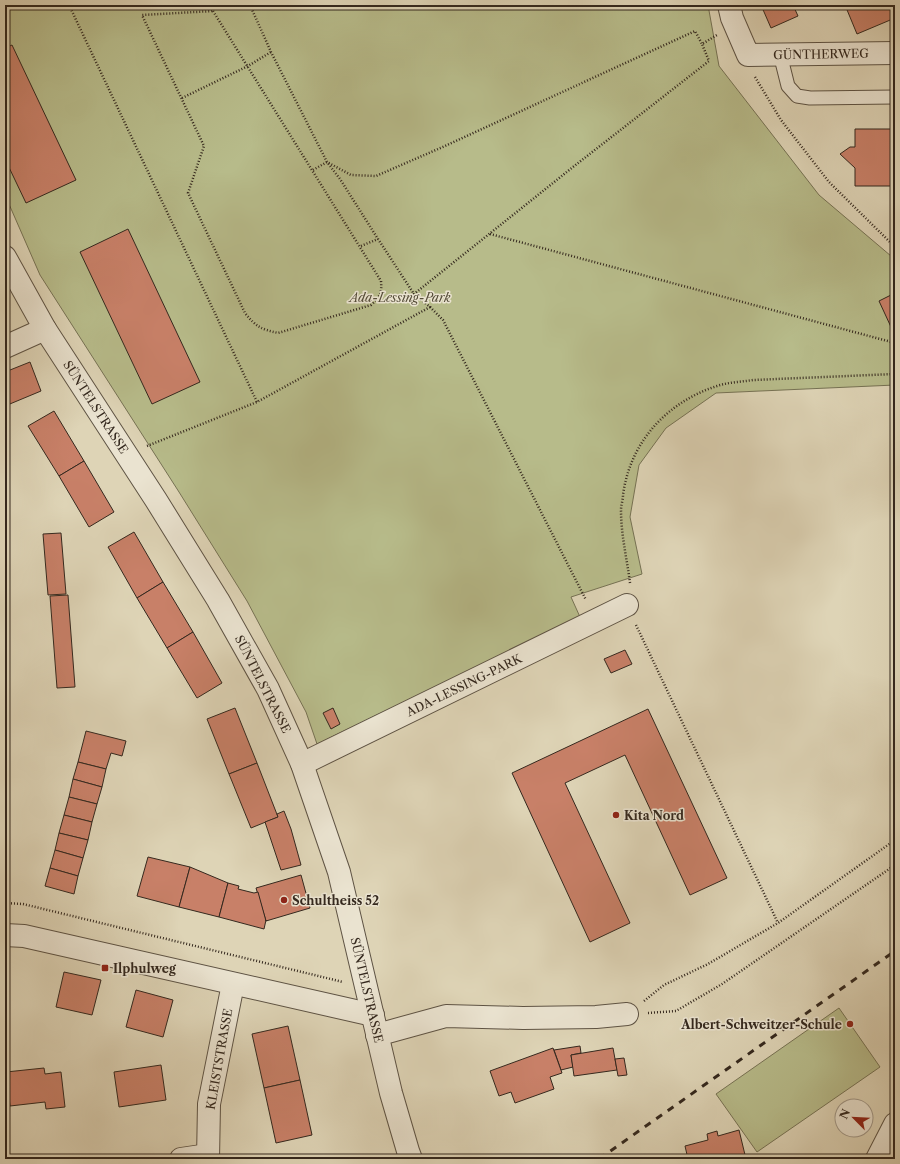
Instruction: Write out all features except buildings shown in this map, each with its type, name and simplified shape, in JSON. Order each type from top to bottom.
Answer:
[{"type":"street","points":[[732,15],[748,55]]},
{"type":"street","name":"GÜNTHERWEG","points":[[748,55],[895,53]]},
{"type":"street","name":"SÜNTELSTRASSE","points":[[5,257],[46,329],[218,600],[268,689],[302,764],[339,872],[391,1093],[411,1159]]},
{"type":"street","points":[[5,346],[46,329]]},
{"type":"street","name":"ADA-LESSING-PARK","points":[[302,764],[627,605]]},
{"type":"street","points":[[5,935],[24,936],[233,984],[375,1025],[446,1016],[523,1018],[596,1017],[627,1014]]},
{"type":"street","name":"KLEISTSTRASSE","points":[[208,1157],[209,1104],[233,984]]},
{"type":"street","points":[[876,1159],[895,1124]]},
{"type":"street","points":[[181,1159],[208,1157]]},
{"type":"lane","points":[[780,54],[788,86],[797,96],[810,98],[895,97]]},
{"type":"path","points":[[69,5],[257,402]]},
{"type":"path","points":[[250,5],[271,52],[327,162],[340,179],[414,294],[430,306],[443,320],[596,620]]},
{"type":"path","points":[[213,12],[248,66],[361,246],[381,281],[382,290],[378,298],[371,305],[278,333],[265,330],[253,323],[245,313],[188,193],[204,146],[142,14],[213,12]]},
{"type":"path","points":[[702,44],[732,15]]},
{"type":"path","points":[[327,162],[351,175],[376,176],[445,146],[695,31],[709,61],[579,162],[414,294]]},
{"type":"path","points":[[182,98],[248,66],[271,52]]},
{"type":"path","points":[[748,55],[750,69],[781,120],[829,182],[895,247]]},
{"type":"path","points":[[313,170],[327,162]]},
{"type":"path","points":[[490,234],[895,343]]},
{"type":"path","points":[[361,246],[378,239]]},
{"type":"path","points":[[126,454],[257,402],[430,306]]},
{"type":"path","points":[[778,923],[627,605],[630,588],[621,509],[625,481],[630,466],[640,446],[657,423],[670,411],[690,398],[717,386],[753,380],[895,374]]},
{"type":"path","points":[[627,1014],[664,985],[708,964],[778,923],[895,840]]},
{"type":"path","points":[[627,1014],[676,1011],[722,984],[895,866]]},
{"type":"path","points":[[5,903],[23,904],[367,988]]},
{"type":"green space","name":"Ada-Lessing-Park","points":[[5,5],[708,5],[719,66],[819,195],[895,261],[895,385],[716,393],[666,428],[639,465],[630,517],[642,574],[571,597],[580,617],[317,744],[306,712],[247,601],[40,275],[5,195]]},
{"type":"green space","points":[[839,1008],[880,1067],[757,1152],[716,1094]]},
{"type":"railway","points":[[599,1159],[895,951]]},
{"type":"place","name":"Kita Nord","points":[[616,815]]},
{"type":"place","name":"Schultheiss 52","points":[[284,900]]},
{"type":"place","name":"Ilphulweg","points":[[105,968]]},
{"type":"place","name":"Albert-Schweitzer-Schule","points":[[850,1024]]}]
